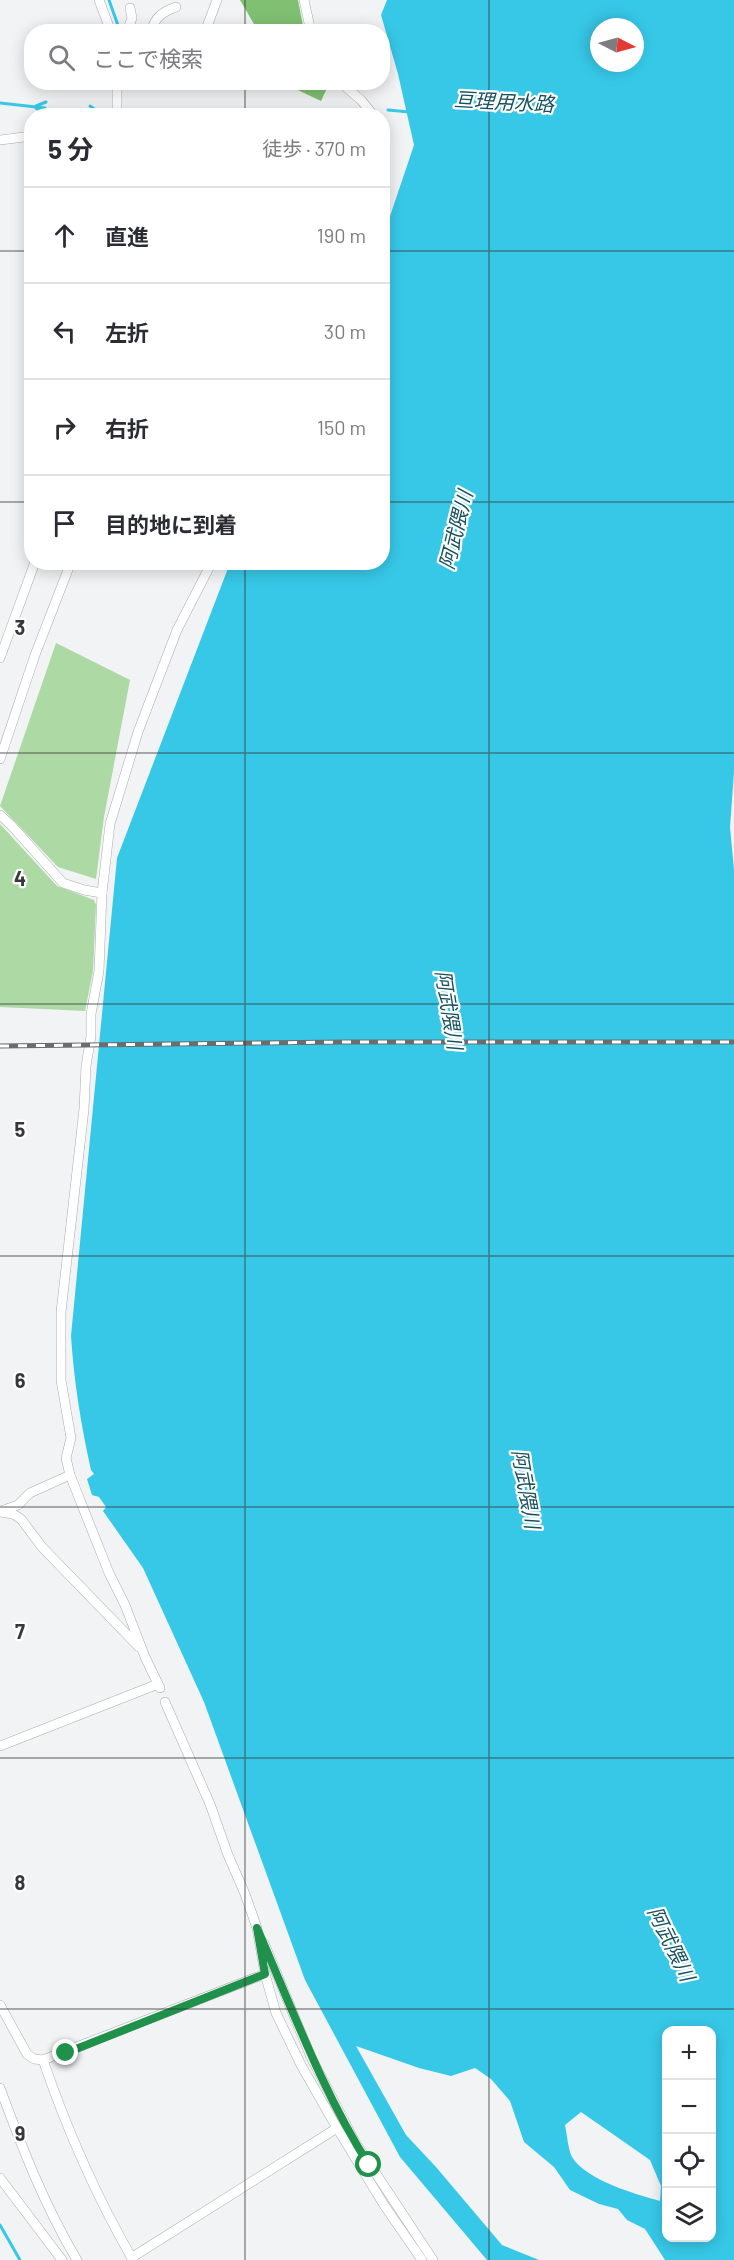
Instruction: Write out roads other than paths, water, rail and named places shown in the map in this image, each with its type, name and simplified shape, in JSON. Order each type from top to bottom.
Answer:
[{"type":"street","points":[[99,0],[108,24]]},
{"type":"street","points":[[208,24],[217,0]]},
{"type":"street","points":[[304,0],[308,24]]},
{"type":"street","points":[[153,24],[163,12],[176,7]]},
{"type":"street","points":[[130,8],[132,18],[130,24]]},
{"type":"street","points":[[117,90],[117,108]]},
{"type":"street","points":[[349,90],[368,108]]},
{"type":"street","points":[[0,140],[24,137]]},
{"type":"street","points":[[0,658],[31,570]]},
{"type":"street","points":[[0,759],[35,655],[68,570]]},
{"type":"street","points":[[0,1746],[159,1686],[142,1651],[70,1475],[66,1458],[71,1438],[61,1380],[61,1312],[84,1109],[91,1014],[99,971],[102,893],[110,824],[138,732],[177,630],[208,570]]},
{"type":"street","points":[[0,815],[63,883],[102,893]]},
{"type":"street","points":[[0,1512],[18,1505],[30,1493],[70,1475]]},
{"type":"street","points":[[0,1512],[21,1518],[42,1547],[142,1651]]},
{"type":"street","points":[[165,1702],[210,1804],[257,1928],[311,2057],[355,2142],[434,2260]]},
{"type":"street","points":[[257,1928],[265,1974],[276,2013],[296,2055],[384,2205],[422,2260]]},
{"type":"street","points":[[0,2005],[27,2054],[43,2061],[265,1974]]},
{"type":"street","points":[[43,2061],[64,2120],[92,2182],[132,2259],[338,2128]]},
{"type":"street","points":[[0,2088],[45,2203],[76,2260]]},
{"type":"street","points":[[0,2178],[62,2260]]},
{"type":"water","name":"阿武隈川","points":[[387,0],[734,0],[734,772],[730,827],[734,870],[734,2260],[665,2260],[645,2229],[627,2220],[618,2209],[599,2204],[570,2190],[554,2167],[524,2142],[510,2101],[491,2079],[475,2068],[451,2076],[419,2068],[356,2046],[406,2135],[502,2245],[539,2260],[487,2260],[400,2157],[305,1980],[204,1702],[143,1568],[103,1511],[106,1507],[99,1497],[92,1495],[87,1479],[94,1474],[91,1470],[81,1420],[71,1336],[117,858],[227,570],[390,570],[390,216],[414,145],[390,46],[390,24],[384,24],[381,15]],"holes":[[[581,2112],[650,2160],[661,2186],[660,2201],[612,2185],[588,2173],[572,2157],[565,2125]]]},
{"type":"waterway","name":"亘理用水路","points":[[109,0],[118,24]]},
{"type":"waterway","points":[[36,106],[46,102]]},
{"type":"waterway","name":"亘理用水路","points":[[0,103],[45,108]]},
{"type":"waterway","name":"亘理用水路","points":[[390,110],[409,112]]},
{"type":"waterway","points":[[0,2225],[20,2260]]},
{"type":"railway","points":[[0,1046],[346,1042],[734,1042]]}]
